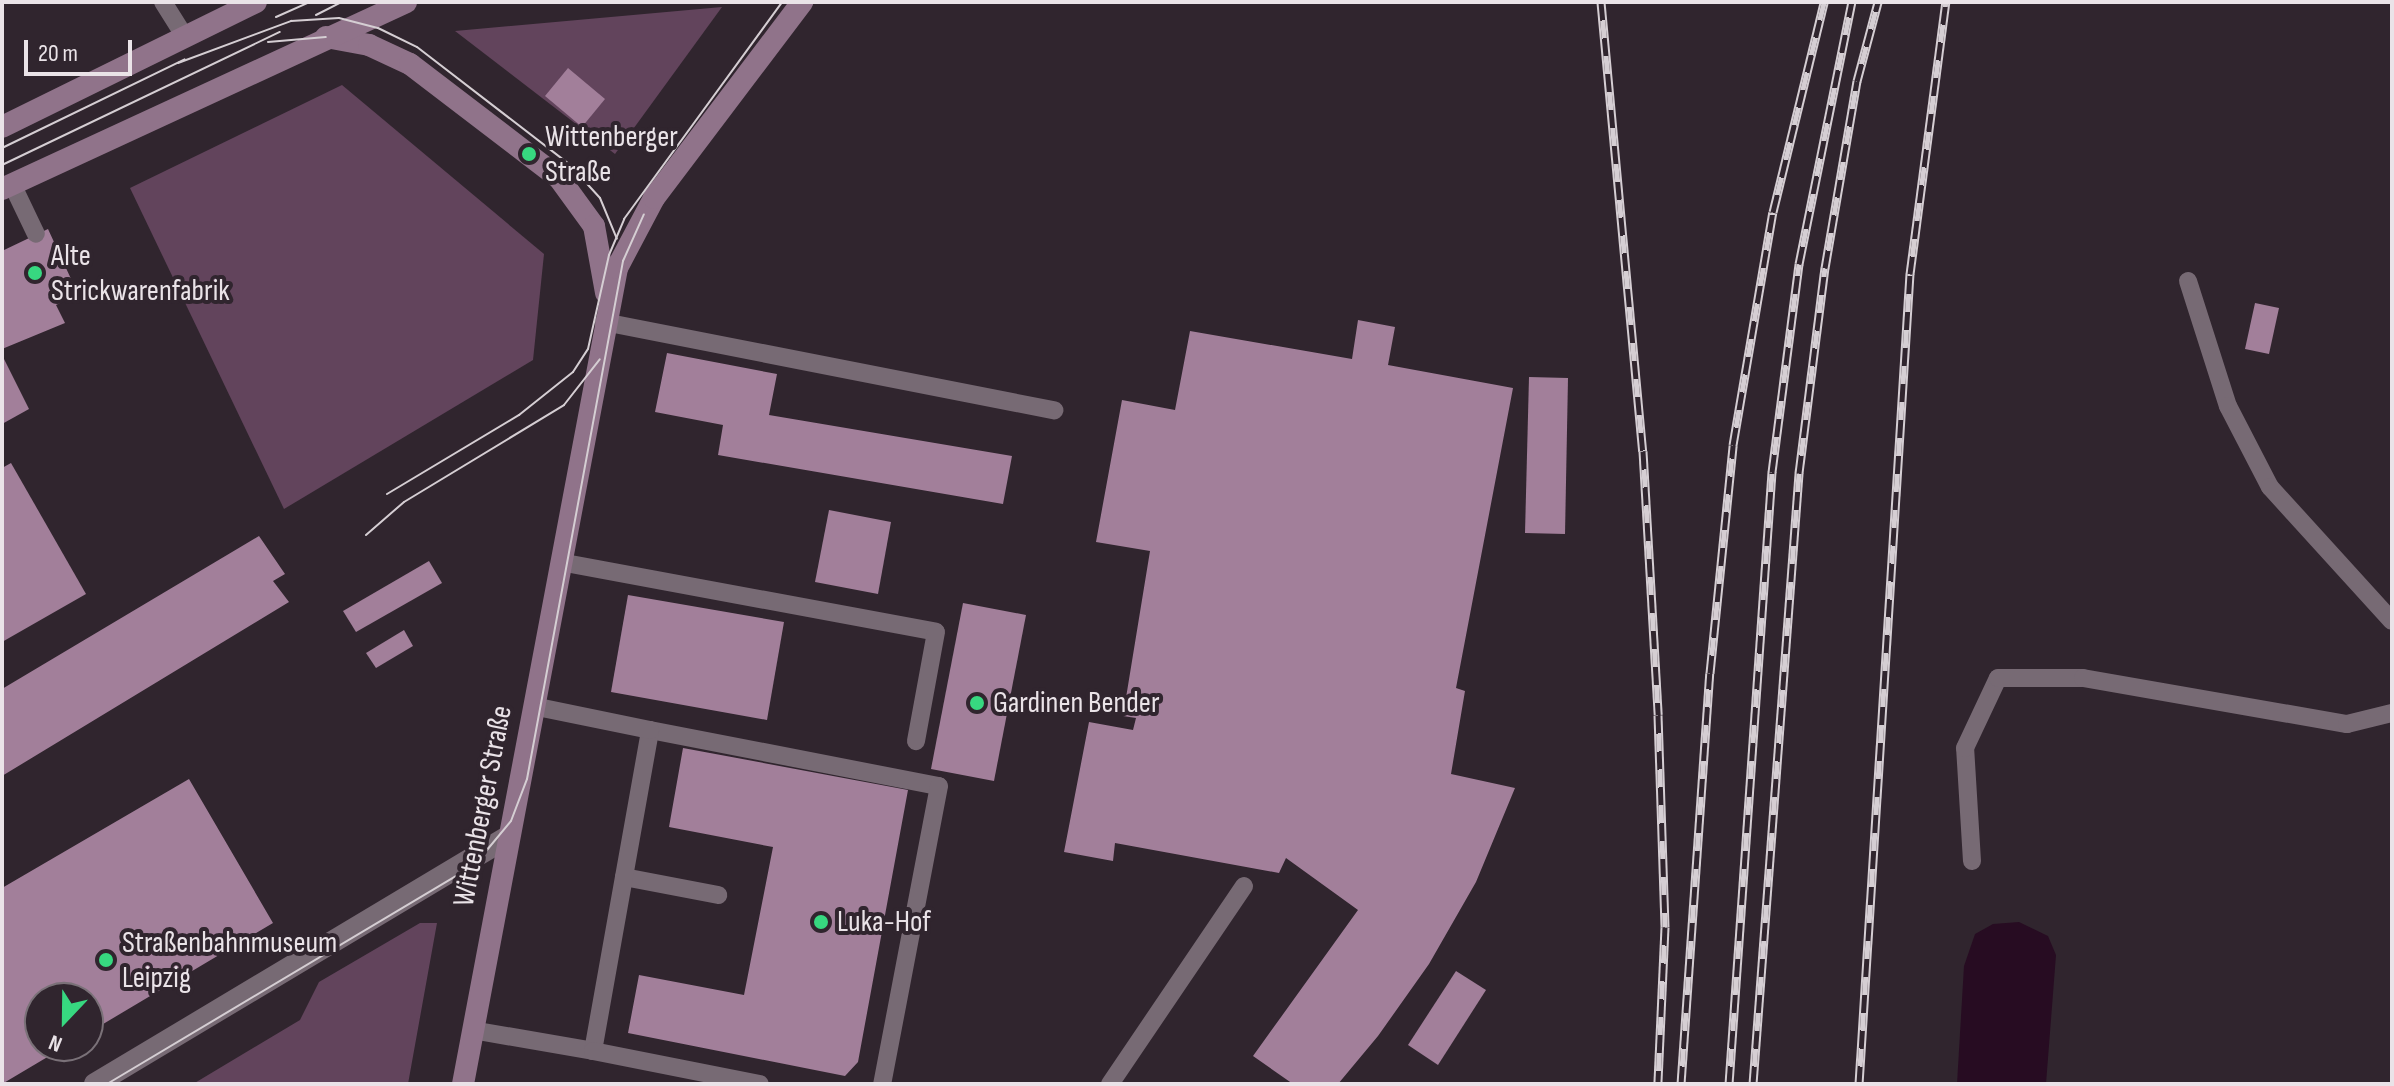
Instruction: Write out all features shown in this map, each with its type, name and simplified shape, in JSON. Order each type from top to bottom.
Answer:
[{"type":"main road","points":[[2,127],[256,2]]},
{"type":"main road","points":[[7,187],[406,2]]},
{"type":"main road","name":"Wittenberger Straße","points":[[463,1084],[605,314],[622,255],[644,214],[802,2]]},
{"type":"main road","points":[[326,37],[369,45],[410,64],[559,178],[594,226],[605,314]]},
{"type":"street","points":[[95,1084],[507,837]]},
{"type":"lane","points":[[163,2],[185,37]]},
{"type":"lane","points":[[7,187],[36,234]]},
{"type":"lane","points":[[2188,281],[2228,406],[2270,487],[2392,621]]},
{"type":"lane","points":[[605,314],[1054,410]]},
{"type":"lane","points":[[560,562],[936,632],[916,741]]},
{"type":"lane","points":[[1972,861],[1965,748],[1998,678],[2083,678],[2347,724],[2392,713]]},
{"type":"lane","points":[[533,706],[939,786],[882,1084]]},
{"type":"lane","points":[[593,1051],[650,730]]},
{"type":"lane","points":[[624,877],[718,895]]},
{"type":"lane","points":[[1110,1084],[1244,886]]},
{"type":"lane","points":[[472,1030],[760,1084]]},
{"type":"shaded area","points":[[722,7],[615,154],[455,31]]},
{"type":"shaded area","points":[[342,85],[544,254],[533,360],[284,509],[130,188]]},
{"type":"shaded area","points":[[2019,922],[2048,936],[2056,955],[2046,1084],[1957,1084],[1964,966],[1975,934],[1993,924]]},
{"type":"shaded area","points":[[420,923],[437,923],[408,1084],[193,1084],[300,1020],[319,982]]},
{"type":"building","points":[[568,68],[605,99],[582,127],[545,96]]},
{"type":"building","name":"Alte Strickwarenfabrik","points":[[48,229],[78,294],[56,305],[65,323],[2,349],[2,251]]},
{"type":"building","points":[[2255,303],[2279,308],[2269,354],[2245,349]]},
{"type":"building","points":[[1358,320],[1395,327],[1388,365],[1513,388],[1456,688],[1465,691],[1451,774],[1515,788],[1476,882],[1429,964],[1378,1036],[1338,1084],[1293,1084],[1253,1056],[1358,910],[1286,858],[1279,873],[1115,843],[1113,861],[1064,852],[1089,722],[1133,730],[1136,718],[1123,716],[1150,551],[1096,542],[1122,400],[1175,410],[1190,331],[1352,359]]},
{"type":"building","points":[[667,353],[777,374],[769,415],[1012,456],[1003,504],[718,455],[723,425],[655,412]]},
{"type":"building","name":"Alte Strickwarenfabrik","points":[[2,355],[29,409],[2,424]]},
{"type":"building","points":[[1529,377],[1568,378],[1565,534],[1525,533]]},
{"type":"building","points":[[11,463],[86,594],[2,642],[2,468]]},
{"type":"building","points":[[829,510],[891,522],[878,594],[815,582]]},
{"type":"building","points":[[259,536],[285,574],[273,581],[289,602],[2,776],[2,689]]},
{"type":"building","points":[[429,561],[442,583],[356,632],[343,611]]},
{"type":"building","points":[[628,595],[784,622],[767,720],[611,692]]},
{"type":"building","name":"Gardinen Bender","points":[[963,603],[1026,615],[994,781],[931,769]]},
{"type":"building","points":[[404,630],[413,646],[376,668],[366,653]]},
{"type":"building","name":"Luka-Hof","points":[[683,748],[908,790],[858,1062],[845,1076],[628,1033],[639,975],[744,995],[773,847],[669,827]]},
{"type":"building","name":"Straßenbahnmuseum Leipzig","points":[[189,779],[273,923],[104,1023],[104,982],[24,982],[24,1062],[39,1062],[2,1084],[2,888]]},
{"type":"building","points":[[1456,971],[1486,990],[1438,1065],[1408,1045]]},
{"type":"tram line","points":[[276,17],[309,2]]},
{"type":"tram line","points":[[316,15],[342,2]]},
{"type":"tram line","points":[[387,494],[519,415],[573,372],[588,349],[609,255],[624,219],[782,2]]},
{"type":"tram line","points":[[178,63],[291,21],[339,18],[378,28],[417,47],[569,164],[600,198],[617,239]]},
{"type":"tram line","points":[[2,165],[280,32]]},
{"type":"tram line","points":[[268,42],[326,37]]},
{"type":"tram line","points":[[2,148],[185,59]]},
{"type":"tram line","points":[[107,1084],[457,875],[482,856],[511,821],[527,779],[623,261],[644,214]]},
{"type":"tram line","points":[[366,535],[404,502],[564,405],[600,359]]},
{"type":"railway","points":[[1601,2],[1643,451],[1658,715],[1665,927],[1658,1084]]},
{"type":"railway","points":[[1681,1084],[1710,673],[1733,445],[1773,212],[1824,2]]},
{"type":"railway","points":[[1729,1084],[1772,472],[1799,264],[1852,2]]},
{"type":"railway","points":[[1753,1084],[1799,473],[1825,268],[1857,81],[1878,2]]},
{"type":"railway","points":[[1859,1084],[1910,274],[1946,2]]},
{"type":"place","name":"Wittenberger Straße","points":[[529,154]]},
{"type":"place","name":"Alte Strickwarenfabrik","points":[[35,273]]},
{"type":"place","name":"Gardinen Bender","points":[[977,703]]},
{"type":"place","name":"Luka-Hof","points":[[821,922]]},
{"type":"place","name":"Straßenbahnmuseum Leipzig","points":[[106,960]]}]
